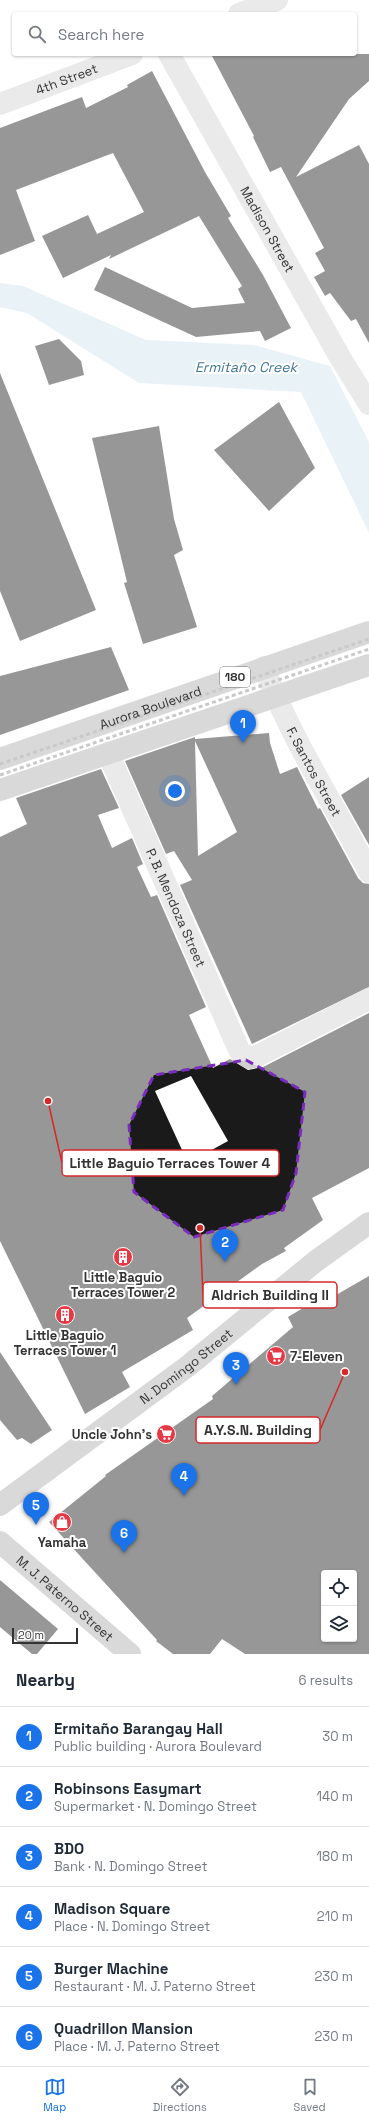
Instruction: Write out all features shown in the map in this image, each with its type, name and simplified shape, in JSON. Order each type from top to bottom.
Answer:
[{"type":"main road","name":"Aurora Boulevard","points":[[1,755],[369,632]]},
{"type":"main road","name":"180","points":[[0,790],[369,665]]},
{"type":"main road","name":"N. Domingo Street","points":[[0,1505],[188,1366],[316,1261],[369,1223]]},
{"type":"main road","name":"M. J. Paterno Street","points":[[0,1542],[130,1654]]},
{"type":"street","points":[[244,12],[277,0]]},
{"type":"street","name":"4th Street","points":[[0,104],[127,56]]},
{"type":"street","name":"Madison Street","points":[[169,56],[341,359],[369,404]]},
{"type":"street","name":"F. Santos Street","points":[[264,667],[275,696],[294,734],[369,872]]},
{"type":"street","name":"P. B. Mendoza Street","points":[[108,753],[240,1052],[250,1058],[260,1055],[369,999]]},
{"type":"highlighted area","points":[[246,1060],[305,1092],[296,1173],[283,1210],[194,1237],[134,1192],[129,1125],[154,1075]]},
{"type":"water","name":"Ermitaño Creek","points":[[0,283],[23,286],[146,340],[254,345],[330,366],[369,442],[369,533],[301,392],[139,383],[27,313],[0,307]]},
{"type":"building","points":[[357,54],[369,54],[369,81],[349,99],[296,177],[359,145],[369,164],[369,343],[356,319],[351,321],[330,293],[325,296],[314,277],[325,271],[315,253],[324,248],[281,167],[270,172],[253,137],[254,136],[212,56],[357,56]]},
{"type":"building","points":[[152,71],[205,172],[231,216],[228,218],[263,275],[291,328],[265,341],[260,331],[196,337],[94,290],[105,267],[192,308],[245,303],[238,289],[242,286],[199,216],[109,259],[111,255],[63,278],[42,236],[88,215],[97,234],[144,212],[113,153],[16,190],[35,241],[0,255],[0,128],[82,97],[86,108],[128,87],[127,85]]},
{"type":"building","points":[[59,339],[81,361],[84,375],[49,385],[35,346]]},
{"type":"building","points":[[0,373],[96,610],[20,641],[0,591]]},
{"type":"building","points":[[279,402],[315,468],[269,511],[214,450]]},
{"type":"building","points":[[159,426],[174,519],[183,550],[174,555],[197,627],[143,644],[124,583],[127,582],[92,438]]},
{"type":"building","points":[[111,647],[129,690],[0,735],[0,676]]},
{"type":"building","points":[[269,733],[270,743],[280,774],[297,767],[318,809],[320,808],[358,878],[363,883],[369,884],[369,987],[252,1044],[180,885],[192,880],[174,851],[166,854],[125,761],[195,737],[195,739]],"holes":[[[195,741],[237,832],[198,856]]]},
{"type":"building","points":[[101,769],[119,808],[98,815],[112,848],[132,838],[143,864],[137,867],[151,897],[157,895],[206,1007],[189,1015],[213,1068],[230,1059],[248,1070],[263,1067],[369,1013],[369,1168],[312,1198],[323,1220],[284,1248],[286,1251],[262,1264],[187,1318],[193,1330],[122,1372],[130,1387],[85,1414],[0,1241],[0,837],[27,824],[16,798]],"holes":[[[191,1076],[228,1141],[188,1163],[155,1091]]]},
{"type":"building","points":[[369,777],[369,845],[341,795]]},
{"type":"building","points":[[369,1276],[369,1654],[245,1654],[222,1639],[210,1654],[173,1654],[156,1641],[157,1640],[49,1522],[106,1476],[105,1475],[213,1399],[212,1396],[293,1327],[288,1317],[333,1290],[336,1295]]},
{"type":"building","points":[[0,1352],[52,1430],[31,1444],[22,1438],[17,1440],[0,1420]]},
{"type":"building","points":[[0,1580],[58,1629],[37,1654],[32,1654],[0,1627]]},
{"type":"railway","points":[[0,764],[369,639]]},
{"type":"railway","points":[[0,775],[369,649]]},
{"type":"place","name":"Ermitaño Barangay Hall","points":[[243,743]]},
{"type":"place","name":"Little Baguio Terraces Tower 4","points":[[48,1101]]},
{"type":"place","name":"Aldrich Building II","points":[[200,1228]]},
{"type":"place","name":"Little Baguio Terraces Tower 2","points":[[123,1257]]},
{"type":"place","name":"Robinsons Easymart","points":[[225,1262]]},
{"type":"place","name":"Little Baguio Terraces Tower 1","points":[[65,1315]]},
{"type":"place","name":"7-Eleven","points":[[276,1356]]},
{"type":"place","name":"A.Y.S.N. Building","points":[[345,1372]]},
{"type":"place","name":"BDO","points":[[236,1385]]},
{"type":"place","name":"Uncle John's","points":[[166,1434]]},
{"type":"place","name":"Madison Square","points":[[184,1496]]},
{"type":"place","name":"Yamaha","points":[[62,1522]]},
{"type":"place","name":"Burger Machine","points":[[36,1525]]},
{"type":"place","name":"Quadrillon Mansion","points":[[124,1553]]}]
